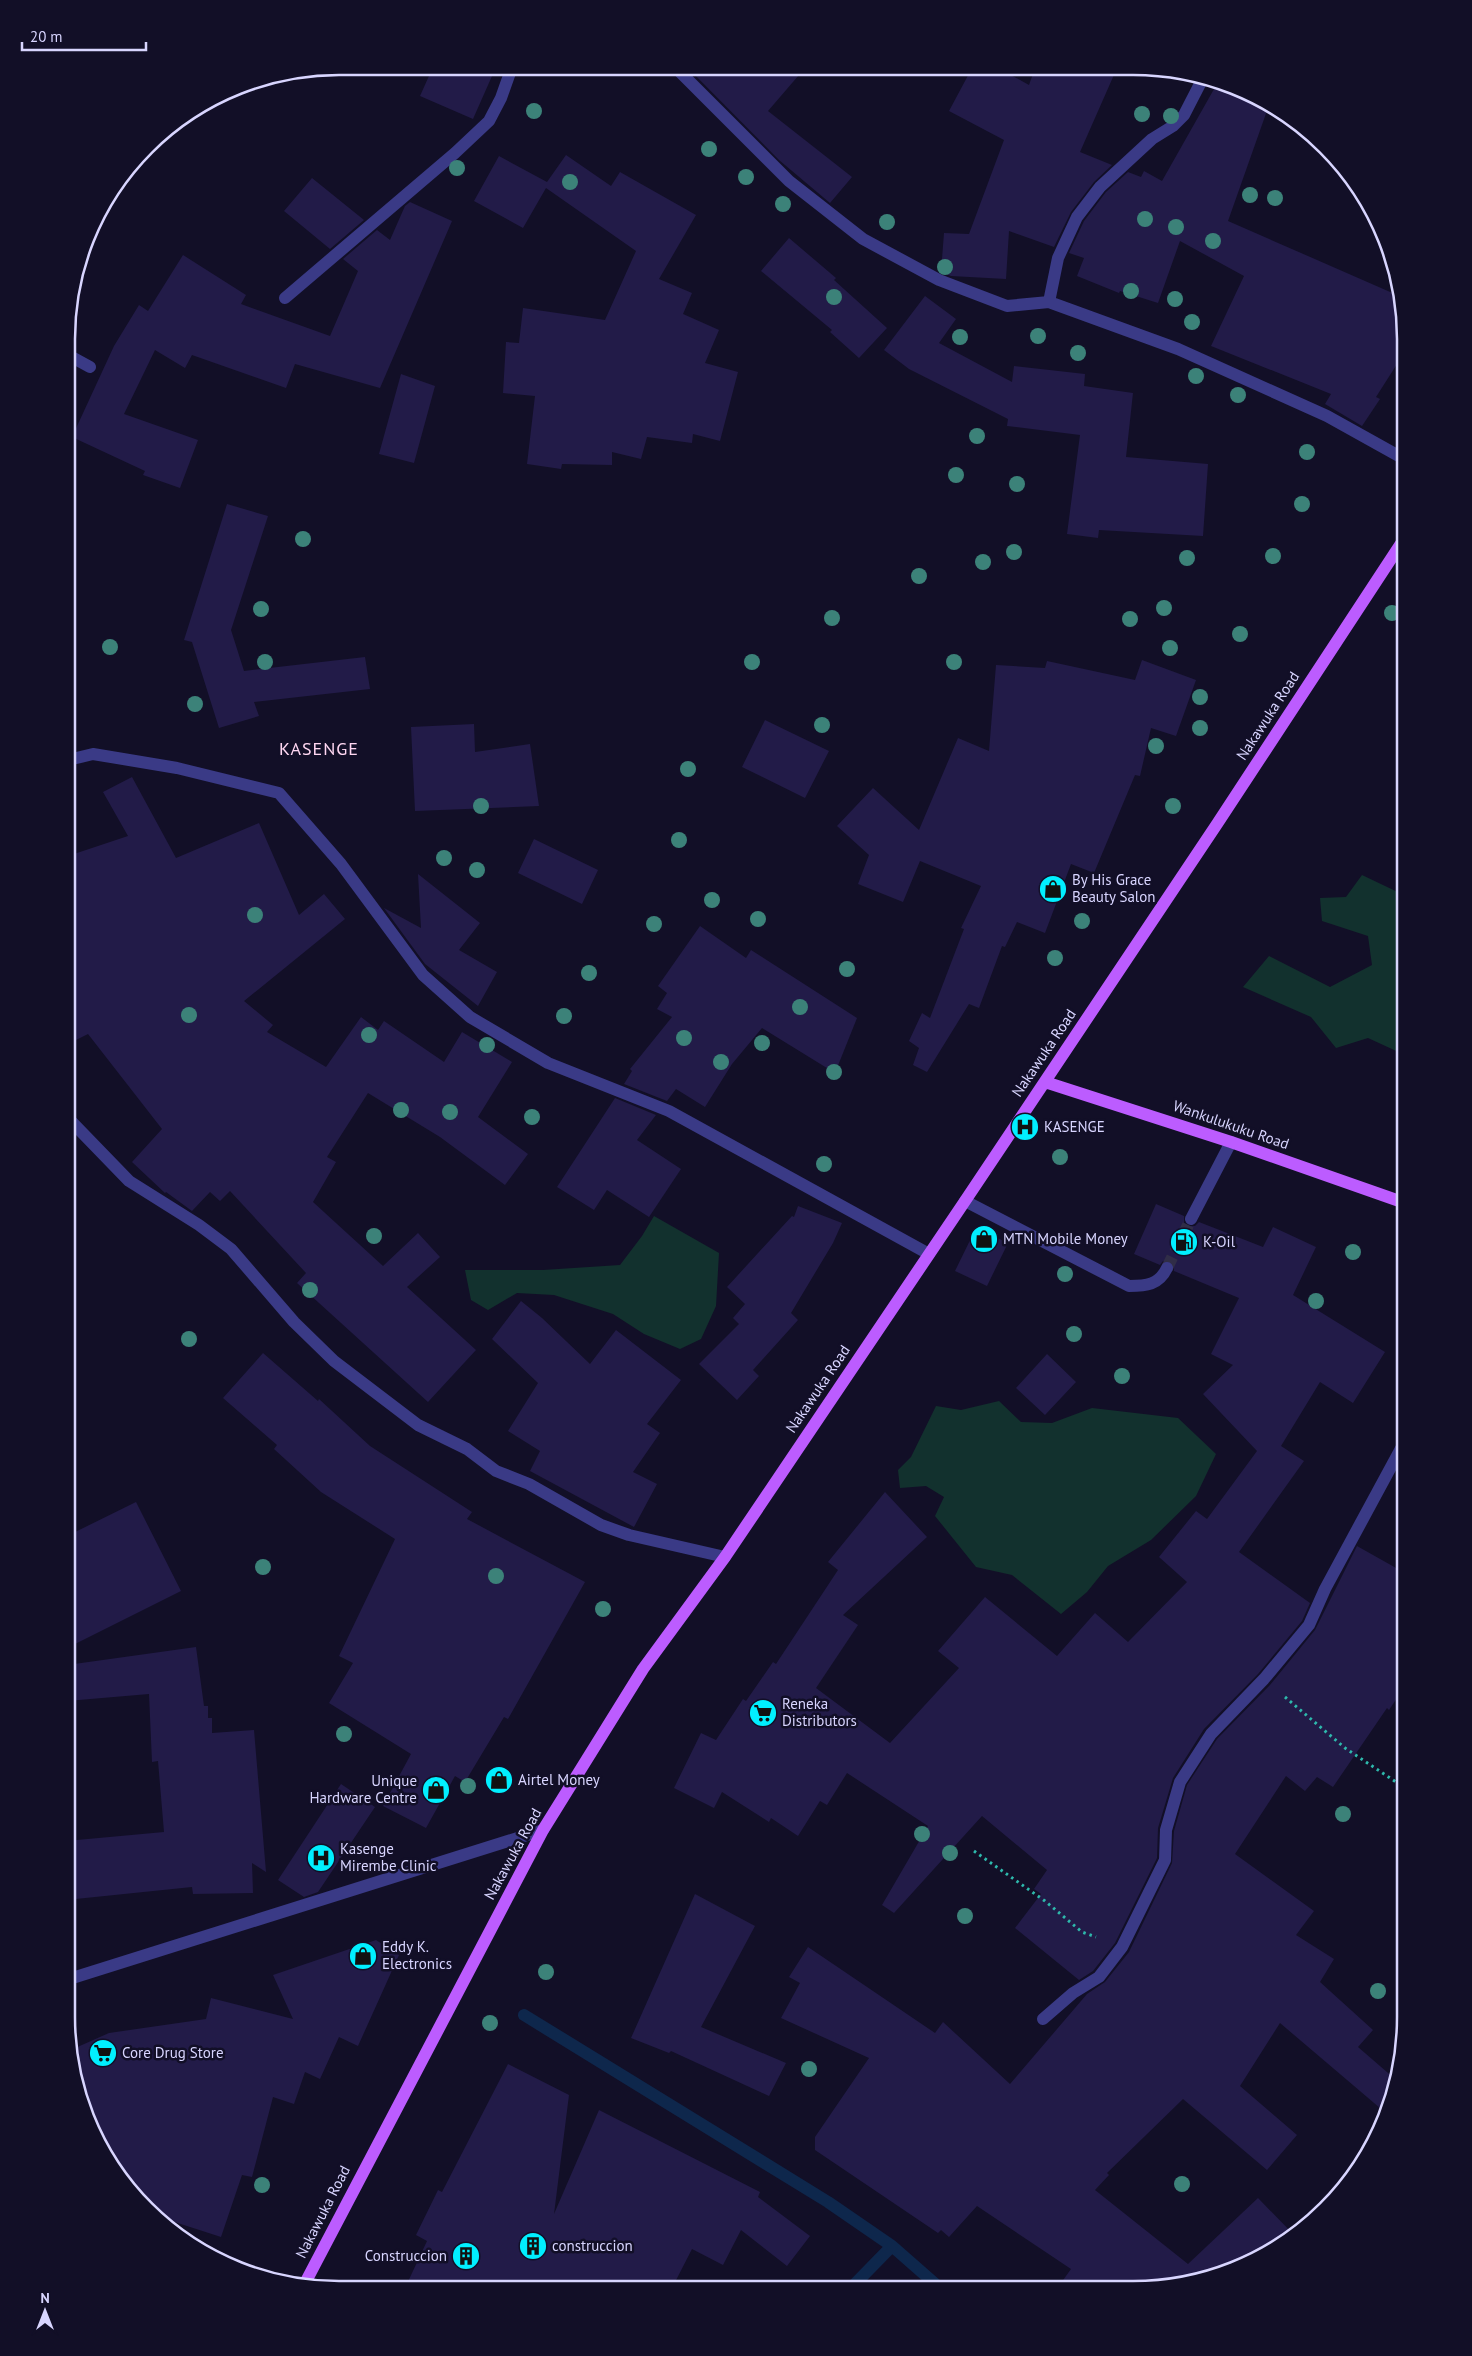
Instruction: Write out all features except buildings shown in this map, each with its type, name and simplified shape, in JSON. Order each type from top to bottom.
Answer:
[{"type":"main road","name":"Nakawuka Road","points":[[307,2279],[543,1830],[643,1669],[725,1557],[965,1201],[1217,824],[1397,550]]},
{"type":"main road","name":"Wankulukuku Road","points":[[1045,1082],[1231,1142],[1397,1200]]},
{"type":"street","points":[[285,298],[455,153],[489,121],[509,75]]},
{"type":"street","points":[[683,75],[790,181],[863,238],[939,280],[1007,306],[1049,302],[1205,361],[1327,416],[1397,455]]},
{"type":"street","points":[[1049,302],[1058,258],[1077,217],[1100,187],[1152,139],[1173,126],[1184,115],[1200,84]]},
{"type":"street","points":[[75,359],[90,367]]},
{"type":"street","points":[[75,758],[93,754],[177,768],[279,793],[341,864],[423,976],[470,1016],[548,1063],[669,1111],[929,1254]]},
{"type":"street","points":[[75,1124],[129,1181],[231,1249],[294,1322],[334,1361],[418,1425],[467,1449],[496,1471],[529,1484],[601,1525],[630,1535],[725,1557]]},
{"type":"street","points":[[1191,1219],[1231,1142]]},
{"type":"street","points":[[965,1201],[1129,1286],[1149,1286],[1164,1276],[1167,1268]]},
{"type":"street","points":[[1043,2018],[1073,1993],[1099,1978],[1122,1947],[1165,1860],[1166,1830],[1180,1782],[1211,1734],[1264,1679],[1309,1625],[1324,1589],[1397,1455]]},
{"type":"street","points":[[75,1977],[543,1830]]},
{"type":"path","points":[[1264,1679],[1344,1748],[1397,1783]]},
{"type":"path","points":[[974,1852],[1045,1901],[1082,1932],[1122,1947]]},
{"type":"green space","points":[[1362,875],[1397,892],[1397,1051],[1368,1038],[1336,1048],[1311,1017],[1243,987],[1269,956],[1330,987],[1372,965],[1368,936],[1322,921],[1320,898],[1346,897]]},
{"type":"green space","points":[[654,1216],[719,1253],[716,1306],[701,1339],[680,1349],[644,1334],[613,1314],[554,1295],[517,1293],[488,1310],[471,1300],[465,1270],[543,1270],[620,1265],[642,1236]]},
{"type":"green space","points":[[999,1401],[1021,1422],[1052,1423],[1092,1408],[1178,1418],[1216,1454],[1196,1496],[1151,1540],[1108,1566],[1087,1592],[1061,1614],[1012,1575],[976,1567],[935,1516],[944,1497],[926,1486],[900,1488],[898,1470],[911,1457],[936,1406],[961,1410]]},
{"type":"waterway","points":[[524,2015],[828,2202],[892,2246],[932,2281]]},
{"type":"waterway","points":[[858,2281],[892,2246]]},
{"type":"tunnel","points":[[1167,1268],[1191,1219]]},
{"type":"place","name":"By His Grace Beauty Salon","points":[[1053,889]]},
{"type":"place","name":"KASENGE","points":[[1025,1127]]},
{"type":"place","name":"MTN Mobile Money","points":[[984,1239]]},
{"type":"place","name":"K-Oil","points":[[1184,1242]]},
{"type":"place","name":"Reneka Distributors","points":[[763,1713]]},
{"type":"place","name":"Airtel Money","points":[[499,1780]]},
{"type":"place","name":"Unique Hardware Centre","points":[[436,1790]]},
{"type":"place","name":"Kasenge Mirembe Clinic","points":[[321,1858]]},
{"type":"place","name":"Eddy K. Electronics","points":[[363,1956]]},
{"type":"place","name":"Core Drug Store","points":[[103,2053]]},
{"type":"place","name":"construccion","points":[[533,2246]]},
{"type":"place","name":"Construccion","points":[[466,2256]]},
{"type":"district","name":"KASENGE","points":[[319,749]]}]
